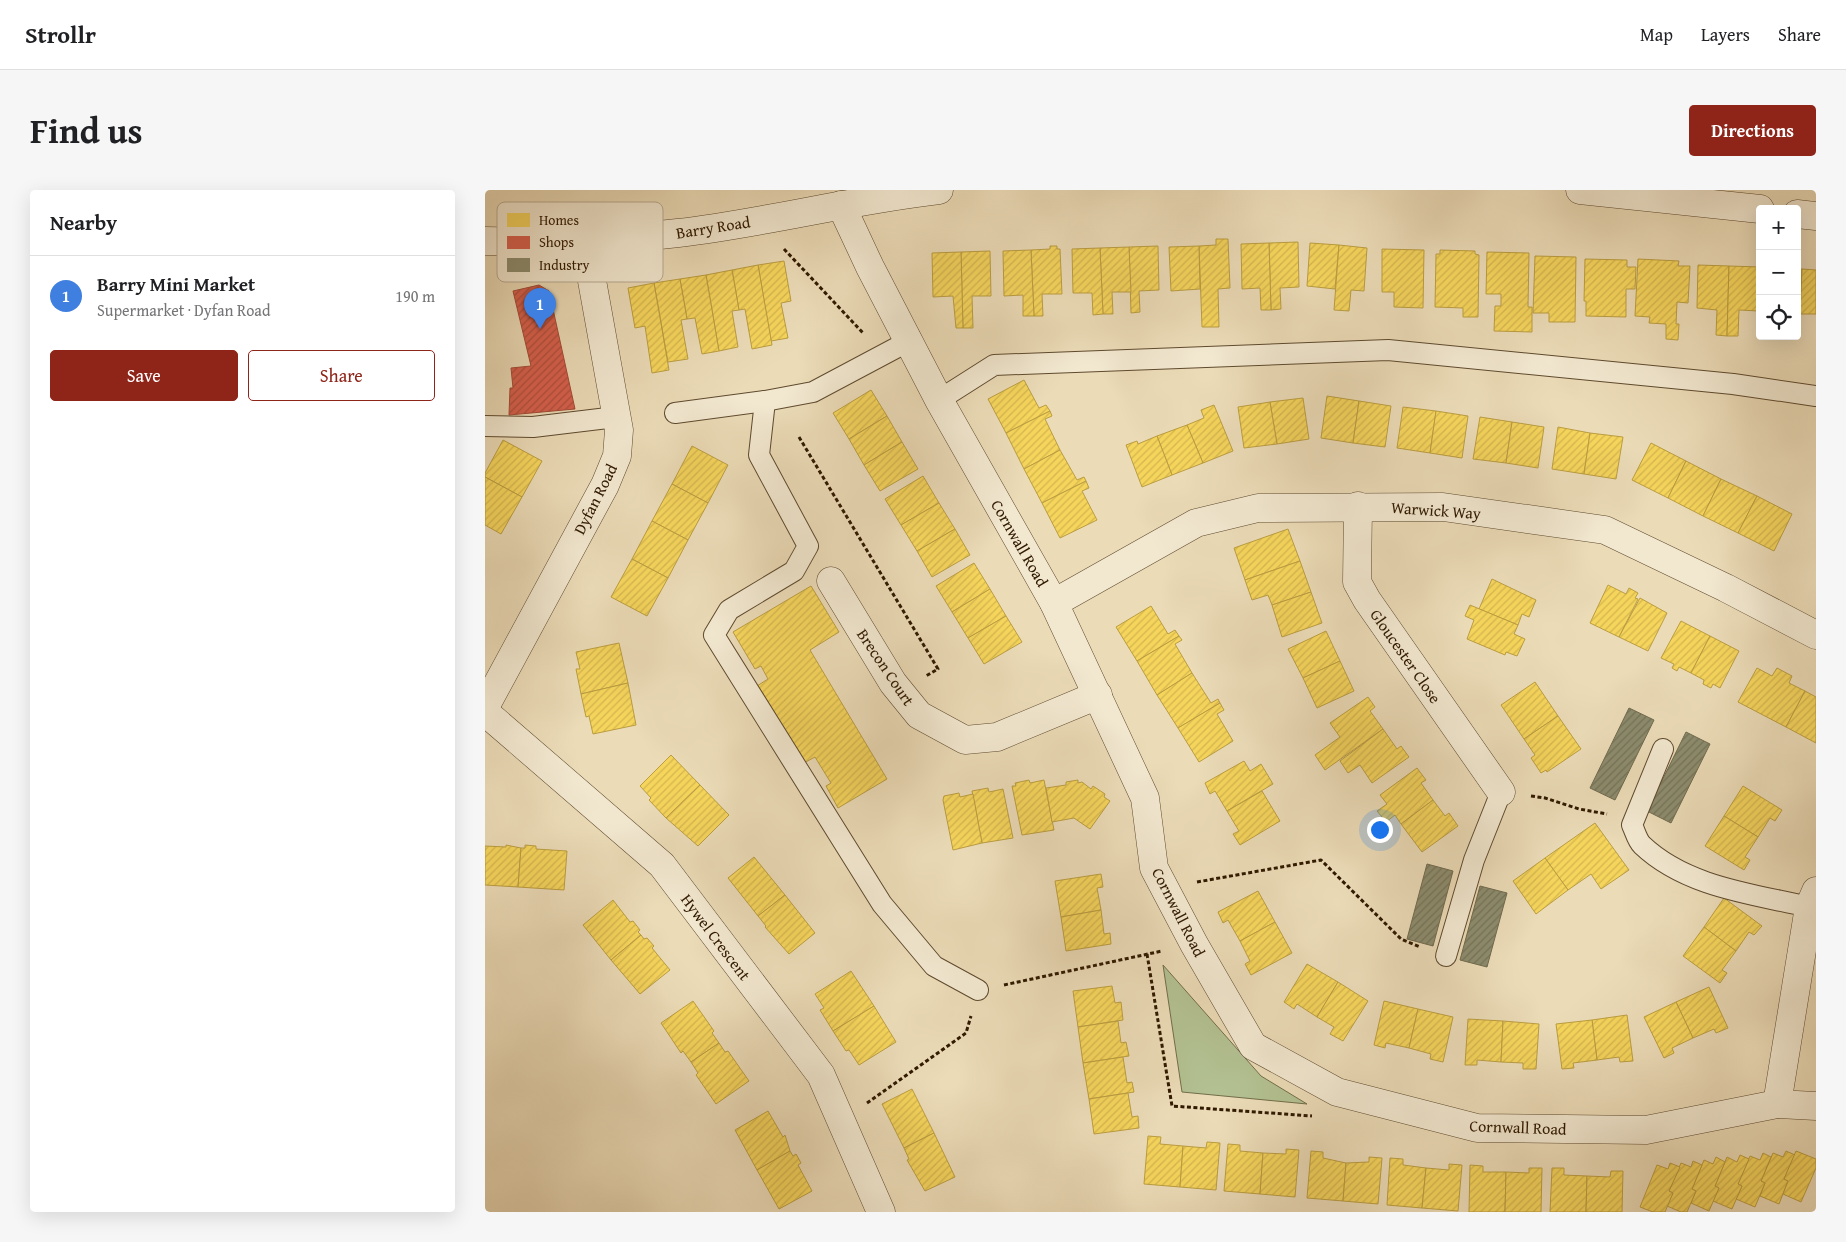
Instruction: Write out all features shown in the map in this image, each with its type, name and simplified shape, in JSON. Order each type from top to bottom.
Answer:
[{"type":"street","name":"Barry Road","points":[[663,235],[939,190]]},
{"type":"street","points":[[1580,190],[1756,209]]},
{"type":"street","name":"Cornwall Road","points":[[841,205],[939,400],[1053,603],[1145,798],[1155,868],[1194,944],[1253,1046],[1337,1092],[1477,1128],[1647,1130],[1777,1104],[1816,1106]]},
{"type":"street","points":[[1801,214],[1816,216]]},
{"type":"street","name":"Dyfan Road","points":[[485,707],[605,485],[617,456],[619,430],[592,282]]},
{"type":"street","name":"Gloucester Close","points":[[1358,506],[1357,582],[1367,600],[1501,792]]},
{"type":"street","name":"Warwick Way","points":[[1053,603],[1196,523],[1259,508],[1443,507],[1605,530],[1726,588],[1816,635]]},
{"type":"street","name":"Brecon Court","points":[[831,581],[893,683],[919,715],[965,740],[997,737],[1098,695]]},
{"type":"street","name":"Hywel Crescent","points":[[485,712],[662,866],[821,1075],[881,1212]]},
{"type":"street","points":[[1777,1104],[1813,899]]},
{"type":"lane","points":[[675,414],[813,392],[909,341]]},
{"type":"lane","points":[[939,400],[994,365],[1388,350],[1733,384],[1816,396]]},
{"type":"lane","points":[[765,401],[759,455],[808,546],[794,571],[729,610],[714,635],[882,904],[934,966],[977,990]]},
{"type":"lane","points":[[485,426],[533,427],[616,417]]},
{"type":"lane","points":[[1663,749],[1632,825],[1641,844],[1666,863],[1704,882],[1813,899]]},
{"type":"lane","points":[[1446,956],[1474,860],[1501,792]]},
{"type":"path","points":[[767,218],[787,254],[860,332],[874,339],[882,356]]},
{"type":"path","points":[[799,437],[938,669],[922,679],[929,684]]},
{"type":"path","points":[[1501,792],[1545,798],[1579,810],[1612,815],[1632,825]]},
{"type":"path","points":[[1164,887],[1321,860],[1401,940],[1446,956]]},
{"type":"path","points":[[840,1122],[966,1033],[977,990],[1194,944]]},
{"type":"path","points":[[1147,954],[1172,1106],[1336,1118],[1337,1092]]},
{"type":"green space","points":[[1163,965],[1261,1076],[1307,1104],[1182,1092]]},
{"type":"building: Homes","points":[[1216,239],[1228,239],[1230,288],[1218,289],[1219,327],[1202,327],[1199,246],[1216,245]]},
{"type":"building: Homes","points":[[1298,242],[1299,287],[1280,288],[1281,309],[1271,310],[1269,243]]},
{"type":"building: Homes","points":[[1269,243],[1271,310],[1261,310],[1260,288],[1242,289],[1241,244]]},
{"type":"building: Homes","points":[[1310,243],[1339,245],[1335,289],[1307,286]]},
{"type":"building: Homes","points":[[1339,245],[1367,248],[1364,291],[1351,290],[1349,311],[1334,310]]},
{"type":"building: Homes","points":[[1050,246],[1057,246],[1057,249],[1060,249],[1062,294],[1042,294],[1043,316],[1034,316],[1031,250],[1050,249]]},
{"type":"building: Homes","points":[[1158,246],[1159,290],[1139,291],[1140,312],[1131,313],[1129,247]]},
{"type":"building: Homes","points":[[1199,246],[1200,289],[1171,291],[1169,247]]},
{"type":"building: Homes","points":[[1129,247],[1131,292],[1112,292],[1113,314],[1103,314],[1100,248]]},
{"type":"building: Homes","points":[[1100,248],[1103,314],[1093,315],[1092,293],[1073,293],[1072,249]]},
{"type":"building: Homes","points":[[1382,249],[1424,250],[1423,308],[1394,307],[1394,292],[1382,292]]},
{"type":"building: Homes","points":[[1031,250],[1034,316],[1023,316],[1023,295],[1004,296],[1003,251]]},
{"type":"building: Homes","points":[[1440,250],[1475,251],[1475,254],[1479,255],[1478,317],[1463,317],[1463,308],[1435,307],[1436,254],[1440,254]]},
{"type":"building: Homes","points":[[990,251],[991,296],[972,296],[973,328],[963,328],[961,252]]},
{"type":"building: Homes","points":[[961,252],[963,328],[956,328],[953,296],[933,297],[932,253]]},
{"type":"building: Homes","points":[[1487,252],[1529,253],[1528,307],[1532,307],[1532,332],[1494,331],[1495,306],[1501,306],[1501,294],[1486,294]]},
{"type":"building: Homes","points":[[1535,256],[1576,257],[1575,322],[1549,322],[1549,313],[1533,313]]},
{"type":"building: Homes","points":[[1585,259],[1627,260],[1627,267],[1636,267],[1635,289],[1626,289],[1626,317],[1586,316],[1586,301],[1584,301]]},
{"type":"building: Homes","points":[[1638,259],[1679,261],[1678,266],[1690,266],[1688,303],[1677,302],[1676,324],[1679,324],[1678,340],[1666,339],[1666,324],[1649,323],[1650,317],[1635,316]]},
{"type":"building: Homes","points":[[784,261],[791,301],[781,303],[788,338],[771,341],[758,265]]},
{"type":"building: Homes","points":[[758,265],[772,345],[752,349],[745,309],[739,310],[732,270]]},
{"type":"building: Homes","points":[[1698,265],[1729,266],[1727,336],[1716,335],[1717,310],[1697,308]]},
{"type":"building: Homes","points":[[1729,266],[1756,267],[1756,311],[1739,310],[1738,336],[1727,336]]},
{"type":"building: Homes","points":[[1802,269],[1816,270],[1816,314],[1801,314]]},
{"type":"building: Homes","points":[[732,270],[739,310],[732,311],[738,347],[719,351],[706,275]]},
{"type":"building: Homes","points":[[706,275],[719,351],[702,354],[695,318],[687,319],[680,279]]},
{"type":"building: Homes","points":[[680,279],[687,319],[681,320],[688,359],[668,362],[654,283]]},
{"type":"building: Homes","points":[[654,283],[669,370],[652,373],[645,326],[635,328],[628,288]]},
{"type":"building: Homes","points":[[1024,380],[1039,408],[1046,405],[1050,411],[1006,433],[988,399]]},
{"type":"building: Homes","points":[[871,390],[887,416],[849,439],[833,413]]},
{"type":"building: Homes","points":[[1327,396],[1359,401],[1353,443],[1321,438]]},
{"type":"building: Homes","points":[[1303,398],[1309,439],[1277,444],[1270,402]]},
{"type":"building: Homes","points":[[1359,401],[1391,406],[1385,447],[1353,443]]},
{"type":"building: Homes","points":[[1270,402],[1277,444],[1244,448],[1238,407]]},
{"type":"building: Homes","points":[[1214,405],[1233,451],[1203,463],[1187,425],[1204,418],[1201,410]]},
{"type":"building: Homes","points":[[1403,407],[1436,411],[1430,453],[1397,448]]},
{"type":"building: Homes","points":[[1050,411],[1052,416],[1045,419],[1060,450],[1024,469],[1006,433]]},
{"type":"building: Homes","points":[[1436,411],[1468,416],[1462,458],[1430,453]]},
{"type":"building: Homes","points":[[887,416],[902,442],[864,465],[849,439]]},
{"type":"building: Homes","points":[[1480,417],[1512,422],[1506,463],[1473,459]]},
{"type":"building: Homes","points":[[1512,422],[1544,427],[1538,468],[1506,463]]},
{"type":"building: Homes","points":[[1187,425],[1203,463],[1172,475],[1157,436]]},
{"type":"building: Homes","points":[[1558,427],[1590,433],[1584,474],[1552,469]]},
{"type":"building: Homes","points":[[1590,433],[1623,437],[1616,479],[1584,474]]},
{"type":"building: Homes","points":[[1157,436],[1172,475],[1142,487],[1126,445],[1137,441],[1138,444]]},
{"type":"building: Homes","points":[[503,440],[542,461],[522,497],[485,477],[485,473]]},
{"type":"building: Homes","points":[[902,442],[918,469],[880,491],[864,465]]},
{"type":"building: Homes","points":[[1651,443],[1686,461],[1668,498],[1632,480]]},
{"type":"building: Homes","points":[[692,446],[728,465],[708,503],[672,484]]},
{"type":"building: Homes","points":[[1060,450],[1077,480],[1084,477],[1086,481],[1042,503],[1024,469]]},
{"type":"building: Homes","points":[[1686,461],[1721,479],[1703,516],[1668,498]]},
{"type":"building: Homes","points":[[923,476],[939,503],[901,525],[885,499]]},
{"type":"building: Homes","points":[[485,477],[522,497],[501,534],[485,525]]},
{"type":"building: Homes","points":[[1721,479],[1757,496],[1738,533],[1703,516]]},
{"type":"building: Homes","points":[[1086,481],[1089,488],[1082,491],[1097,520],[1060,538],[1042,503]]},
{"type":"building: Homes","points":[[672,484],[708,503],[688,540],[652,521]]},
{"type":"building: Homes","points":[[1757,496],[1792,514],[1774,551],[1738,533]]},
{"type":"building: Homes","points":[[939,503],[955,529],[917,551],[901,525]]},
{"type":"building: Homes","points":[[652,521],[688,540],[668,578],[632,559]]},
{"type":"building: Homes","points":[[955,529],[970,555],[932,577],[917,551]]},
{"type":"building: Homes","points":[[1288,529],[1300,561],[1245,580],[1234,548]]},
{"type":"building: Homes","points":[[632,559],[668,578],[647,616],[611,597]]},
{"type":"building: Homes","points":[[1300,561],[1311,592],[1272,605],[1268,595],[1252,600],[1245,580]]},
{"type":"building: Homes","points":[[974,563],[990,589],[952,612],[936,586]]},
{"type":"building: Homes","points":[[1492,579],[1536,600],[1529,617],[1522,614],[1518,625],[1479,609]]},
{"type":"building: Homes","points":[[1608,585],[1626,594],[1629,588],[1638,593],[1635,598],[1638,599],[1619,637],[1590,623]]},
{"type":"building: Homes","points":[[811,586],[839,632],[810,650],[887,779],[838,808],[826,786],[831,783],[815,757],[804,763],[757,686],[768,679],[761,666],[755,669],[733,632]]},
{"type":"building: Homes","points":[[990,589],[1006,616],[968,638],[952,612]]},
{"type":"building: Homes","points":[[1311,592],[1322,623],[1282,637],[1272,605]]},
{"type":"building: Homes","points":[[1640,598],[1667,613],[1648,651],[1619,637]]},
{"type":"building: Homes","points":[[1470,605],[1518,625],[1514,634],[1525,639],[1517,656],[1506,652],[1505,655],[1467,639],[1474,620],[1465,616]]},
{"type":"building: Homes","points":[[1151,606],[1168,634],[1175,630],[1179,636],[1137,661],[1116,627]]},
{"type":"building: Homes","points":[[1006,616],[1022,642],[984,664],[968,638]]},
{"type":"building: Homes","points":[[1681,621],[1710,636],[1691,673],[1679,667],[1677,671],[1672,668],[1674,664],[1661,658]]},
{"type":"building: Homes","points":[[1326,631],[1340,661],[1303,678],[1288,649]]},
{"type":"building: Homes","points":[[1179,636],[1182,640],[1175,644],[1192,673],[1157,695],[1137,661]]},
{"type":"building: Homes","points":[[1710,636],[1739,651],[1720,688],[1713,684],[1711,688],[1703,684],[1704,680],[1691,673]]},
{"type":"building: Homes","points":[[619,643],[628,683],[581,694],[576,669],[580,669],[576,652]]},
{"type":"building: Homes","points":[[1340,661],[1354,691],[1317,708],[1303,678]]},
{"type":"building: Homes","points":[[1757,668],[1772,676],[1777,668],[1792,676],[1789,683],[1805,691],[1786,727],[1738,702]]},
{"type":"building: Homes","points":[[1192,673],[1211,703],[1218,699],[1220,703],[1178,728],[1157,695]]},
{"type":"building: Homes","points":[[1535,682],[1558,716],[1524,739],[1501,705]]},
{"type":"building: Homes","points":[[628,683],[636,725],[593,734],[589,716],[586,717],[581,694]]},
{"type":"building: Homes","points":[[1805,691],[1816,697],[1816,743],[1786,727]]},
{"type":"building: Homes","points":[[1368,697],[1375,707],[1370,711],[1383,729],[1325,770],[1315,755],[1340,737],[1330,723]]},
{"type":"building: Homes","points":[[1220,703],[1224,710],[1217,714],[1233,741],[1199,762],[1178,728]]},
{"type":"building: Homes","points":[[1558,716],[1581,749],[1547,772],[1546,770],[1541,773],[1531,758],[1535,755],[1524,739]]},
{"type":"building: Homes","points":[[1383,729],[1397,749],[1401,746],[1409,757],[1372,783],[1360,765],[1348,773],[1340,761]]},
{"type":"building: Homes","points":[[671,755],[700,785],[666,818],[649,800],[651,798],[640,786]]},
{"type":"building: Homes","points":[[1244,761],[1250,771],[1261,764],[1273,784],[1227,811],[1215,791],[1210,794],[1205,783]]},
{"type":"building: Homes","points":[[1417,768],[1426,780],[1421,783],[1433,800],[1401,824],[1395,815],[1386,822],[1377,811],[1387,804],[1380,795]]},
{"type":"building: Homes","points":[[1029,780],[1030,783],[1044,780],[1054,830],[1022,835],[1012,786],[1016,786],[1015,783]]},
{"type":"building: Homes","points":[[1078,780],[1078,783],[1082,782],[1091,789],[1093,786],[1105,794],[1104,797],[1110,801],[1090,829],[1074,818],[1052,822],[1046,788],[1066,785],[1066,782]]},
{"type":"building: Homes","points":[[700,785],[729,815],[698,846],[666,818]]},
{"type":"building: Homes","points":[[1743,786],[1782,810],[1775,821],[1770,818],[1758,837],[1724,816]]},
{"type":"building: Homes","points":[[988,788],[989,792],[1003,789],[1013,838],[982,843],[972,791]]},
{"type":"building: Homes","points":[[1262,791],[1280,821],[1240,845],[1233,834],[1239,831],[1227,811]]},
{"type":"building: Homes","points":[[959,793],[960,797],[973,794],[982,843],[953,850],[943,800],[944,796]]},
{"type":"building: Homes","points":[[1433,800],[1445,816],[1449,813],[1458,826],[1422,852],[1401,824]]},
{"type":"building: Homes","points":[[1724,816],[1758,837],[1745,857],[1750,860],[1744,870],[1705,846]]},
{"type":"building: Homes","points":[[1595,823],[1629,870],[1601,889],[1591,874],[1568,890],[1545,858]]},
{"type":"building: Homes","points":[[506,845],[521,848],[518,887],[485,885],[485,846],[506,847]]},
{"type":"building: Homes","points":[[525,845],[536,846],[536,849],[567,851],[564,890],[518,887],[521,848],[525,848]]},
{"type":"building: Homes","points":[[754,857],[785,895],[758,916],[728,878]]},
{"type":"building: Homes","points":[[1545,858],[1568,890],[1536,914],[1513,881]]},
{"type":"building: Homes","points":[[1101,874],[1103,887],[1097,888],[1101,910],[1061,917],[1055,881]]},
{"type":"building: Homes","points":[[1258,891],[1275,922],[1240,941],[1228,920],[1223,923],[1218,912]]},
{"type":"building: Homes","points":[[785,895],[815,933],[789,954],[765,927],[758,916]]},
{"type":"building: Homes","points":[[1724,898],[1762,926],[1754,935],[1749,932],[1736,951],[1704,927]]},
{"type":"building: Homes","points":[[613,900],[630,922],[633,921],[640,930],[638,932],[641,935],[611,960],[583,925]]},
{"type":"building: Homes","points":[[1101,910],[1104,934],[1110,933],[1111,944],[1066,951],[1061,917]]},
{"type":"building: Homes","points":[[1275,922],[1292,953],[1251,975],[1245,964],[1250,961],[1240,941]]},
{"type":"building: Homes","points":[[1704,927],[1736,951],[1722,970],[1727,973],[1720,983],[1683,956]]},
{"type":"building: Homes","points":[[641,935],[644,939],[647,938],[654,946],[652,948],[670,970],[640,994],[611,960]]},
{"type":"building: Homes","points":[[1307,964],[1338,982],[1317,1017],[1297,1004],[1294,1009],[1284,1002]]},
{"type":"building: Homes","points":[[851,971],[874,1006],[833,1031],[820,1010],[824,1008],[815,994]]},
{"type":"building: Homes","points":[[1338,982],[1368,1001],[1343,1041],[1330,1034],[1334,1027],[1317,1017]]},
{"type":"building: Homes","points":[[1112,986],[1115,1003],[1121,1002],[1123,1020],[1078,1027],[1073,991]]},
{"type":"building: Homes","points":[[1709,987],[1728,1028],[1716,1033],[1714,1029],[1693,1038],[1676,1002]]},
{"type":"building: Homes","points":[[693,1001],[714,1031],[712,1033],[719,1043],[691,1062],[683,1051],[681,1053],[661,1023]]},
{"type":"building: Homes","points":[[1384,1001],[1418,1009],[1409,1048],[1386,1043],[1385,1048],[1374,1045]]},
{"type":"building: Homes","points":[[1676,1002],[1693,1038],[1672,1048],[1674,1053],[1664,1058],[1644,1017]]},
{"type":"building: Homes","points":[[874,1006],[896,1042],[859,1065],[849,1050],[846,1051],[833,1031]]},
{"type":"building: Homes","points":[[1418,1009],[1453,1017],[1443,1062],[1430,1059],[1431,1054],[1409,1048]]},
{"type":"building: Homes","points":[[1627,1015],[1633,1061],[1620,1062],[1619,1057],[1597,1060],[1592,1020]]},
{"type":"building: Homes","points":[[1468,1019],[1503,1021],[1501,1062],[1477,1060],[1477,1065],[1465,1065]]},
{"type":"building: Homes","points":[[1592,1020],[1597,1060],[1573,1063],[1574,1068],[1562,1069],[1556,1024]]},
{"type":"building: Homes","points":[[1118,1021],[1121,1043],[1126,1042],[1129,1056],[1083,1063],[1078,1027]]},
{"type":"building: Homes","points":[[1503,1021],[1539,1024],[1536,1069],[1523,1069],[1523,1063],[1501,1062]]},
{"type":"building: Homes","points":[[719,1043],[725,1052],[728,1051],[749,1081],[716,1104],[696,1075],[698,1073],[691,1062]]},
{"type":"building: Homes","points":[[1123,1057],[1127,1083],[1132,1082],[1134,1092],[1089,1099],[1083,1063]]},
{"type":"building: Homes","points":[[912,1089],[934,1133],[904,1148],[882,1104]]},
{"type":"building: Homes","points":[[1128,1093],[1132,1117],[1138,1116],[1139,1128],[1094,1134],[1089,1099]]},
{"type":"building: Homes","points":[[768,1111],[783,1137],[785,1135],[790,1151],[757,1170],[735,1130]]},
{"type":"building: Homes","points":[[934,1133],[955,1177],[925,1191],[907,1160],[909,1159],[904,1148]]},
{"type":"building: Homes","points":[[1148,1136],[1161,1137],[1160,1144],[1183,1146],[1180,1187],[1144,1184]]},
{"type":"building: Homes","points":[[1207,1142],[1220,1143],[1216,1190],[1180,1187],[1183,1146],[1206,1148]]},
{"type":"building: Homes","points":[[1228,1144],[1240,1145],[1240,1151],[1263,1153],[1260,1194],[1224,1191]]},
{"type":"building: Homes","points":[[1286,1149],[1299,1150],[1295,1197],[1260,1194],[1263,1153],[1286,1154]]},
{"type":"building: Homes","points":[[790,1151],[793,1156],[796,1154],[801,1163],[798,1165],[812,1191],[779,1209],[757,1170]]},
{"type":"building: Homes","points":[[1311,1151],[1323,1152],[1323,1158],[1346,1163],[1343,1201],[1307,1198]]},
{"type":"building: Homes","points":[[1786,1151],[1795,1155],[1784,1179],[1788,1181],[1779,1204],[1760,1196],[1765,1183],[1761,1181],[1773,1153],[1783,1157]]},
{"type":"building: Homes","points":[[1796,1151],[1816,1159],[1816,1168],[1801,1202],[1783,1194],[1788,1181],[1784,1179]]},
{"type":"building: Homes","points":[[1763,1153],[1771,1157],[1761,1181],[1765,1183],[1755,1207],[1736,1199],[1742,1186],[1738,1184],[1750,1156],[1760,1160]]},
{"type":"building: Homes","points":[[1740,1155],[1749,1159],[1738,1184],[1742,1186],[1732,1209],[1713,1201],[1719,1188],[1715,1186],[1727,1157],[1737,1162]]},
{"type":"building: Homes","points":[[1369,1157],[1382,1158],[1378,1204],[1343,1201],[1346,1163],[1369,1162]]},
{"type":"building: Homes","points":[[1716,1157],[1725,1162],[1715,1186],[1719,1188],[1709,1211],[1691,1203],[1696,1191],[1692,1189],[1704,1160],[1713,1164]]},
{"type":"building: Homes","points":[[1390,1158],[1403,1159],[1403,1165],[1426,1168],[1422,1208],[1387,1205]]},
{"type":"building: Homes","points":[[1693,1161],[1702,1165],[1692,1189],[1696,1191],[1687,1212],[1681,1212],[1667,1206],[1673,1193],[1669,1191],[1681,1163],[1691,1167]]},
{"type":"building: Homes","points":[[1670,1163],[1680,1167],[1669,1191],[1673,1193],[1665,1212],[1653,1212],[1640,1207],[1657,1165],[1668,1169]]},
{"type":"building: Homes","points":[[1449,1164],[1462,1165],[1458,1211],[1422,1208],[1426,1168],[1449,1170]]},
{"type":"building: Homes","points":[[1470,1165],[1483,1166],[1483,1172],[1506,1172],[1505,1212],[1469,1212]]},
{"type":"building: Homes","points":[[1529,1168],[1542,1168],[1541,1212],[1505,1212],[1506,1172],[1529,1173]]},
{"type":"building: Homes","points":[[1552,1168],[1564,1168],[1564,1175],[1587,1176],[1586,1212],[1550,1212]]},
{"type":"building: Homes","points":[[1611,1171],[1623,1171],[1622,1212],[1586,1212],[1587,1176],[1610,1177]]},
{"type":"building: Shops","points":[[539,285],[549,291],[575,409],[509,415],[510,388],[513,388],[511,368],[531,366],[513,291]]},
{"type":"building: Industry","points":[[1629,708],[1654,720],[1615,800],[1590,788]]},
{"type":"building: Industry","points":[[1686,732],[1710,744],[1671,823],[1647,811]]},
{"type":"building: Industry","points":[[1427,864],[1453,871],[1433,946],[1407,939]]},
{"type":"building: Industry","points":[[1480,886],[1507,893],[1487,967],[1460,960]]},
{"type":"place","name":"Barry Mini Market","points":[[540,329]]}]
